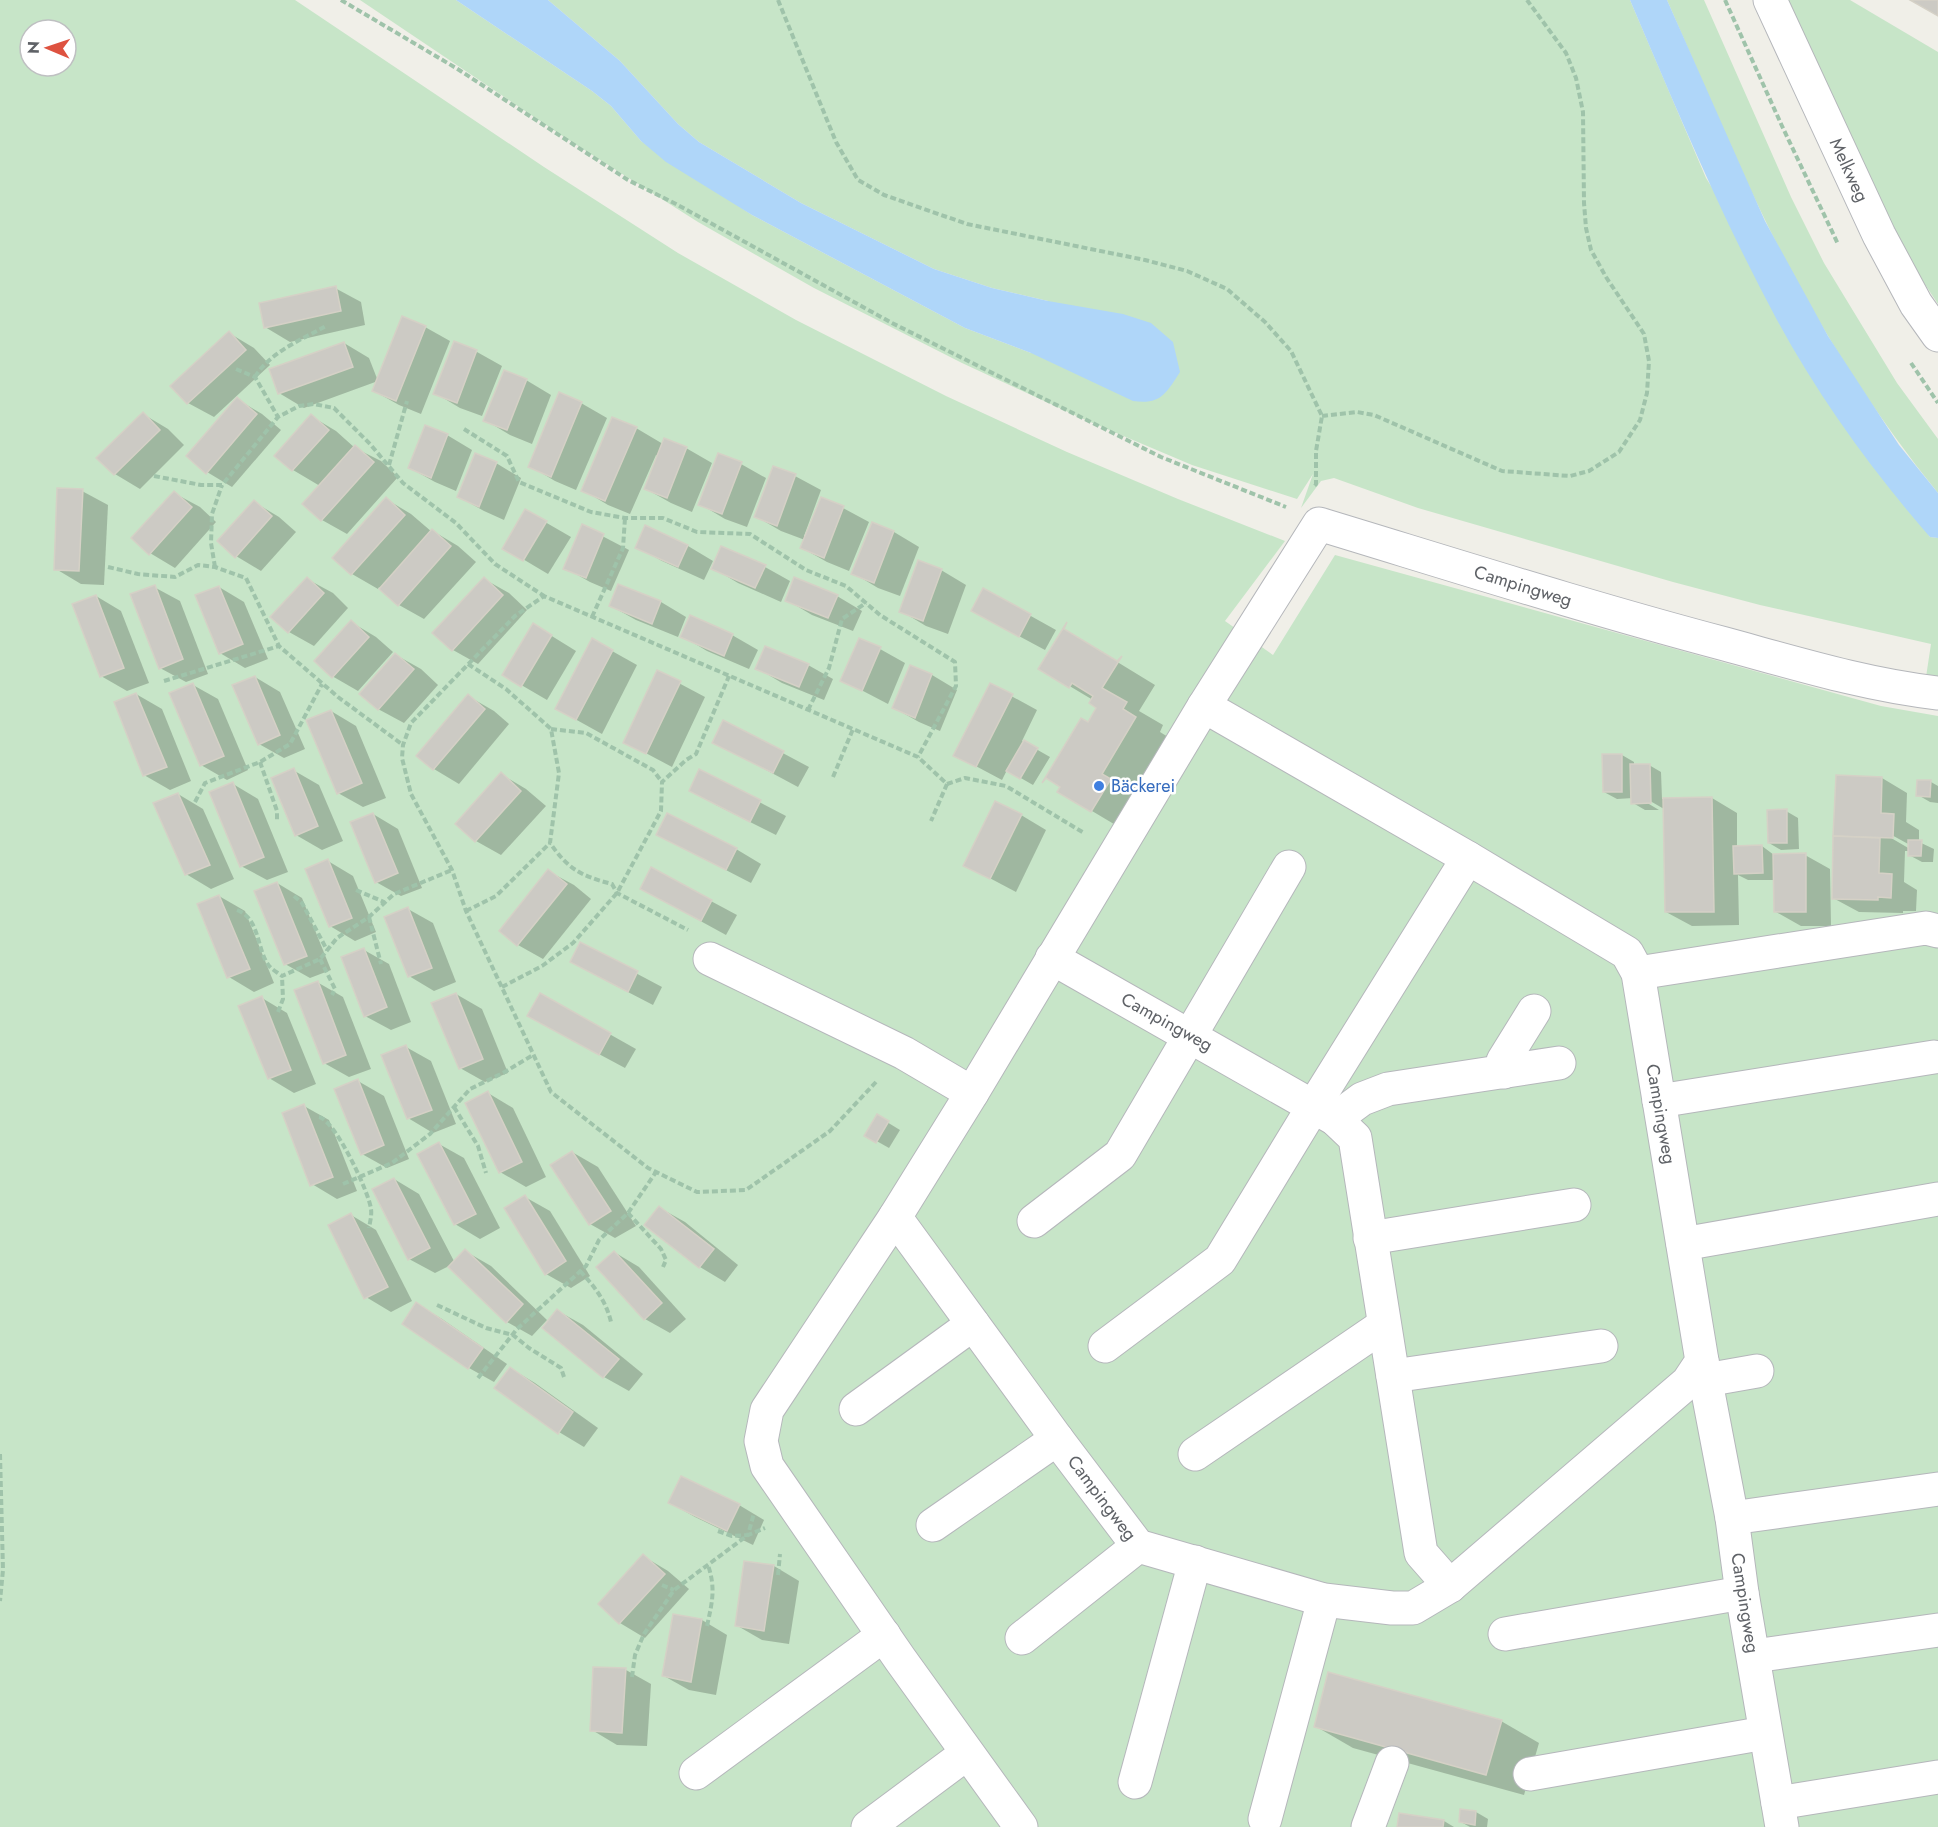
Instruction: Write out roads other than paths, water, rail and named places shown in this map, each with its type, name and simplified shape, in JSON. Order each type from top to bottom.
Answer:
[{"type":"street","name":"Melkweg","points":[[1770,0],[1879,235],[1916,304],[1938,335]]},
{"type":"street","name":"Campingweg","points":[[1780,1815],[1742,1593],[1732,1518],[1704,1370],[1638,973],[1627,953],[1468,858],[1204,706],[1308,518],[1664,628],[1805,666],[1914,690],[1938,693]]},
{"type":"street","points":[[1021,1827],[966,1754],[767,1466],[761,1441],[767,1410],[895,1217],[972,1093],[1204,706]]},
{"type":"street","points":[[1105,1346],[1220,1260],[1324,1113],[1468,858]]},
{"type":"street","points":[[1034,1221],[1120,1155],[1289,867]]},
{"type":"street","points":[[1638,973],[1926,928],[1938,931]]},
{"type":"street","name":"Campingweg","points":[[1052,958],[1190,1034],[1324,1113],[1354,1138],[1421,1553],[1449,1586]]},
{"type":"street","points":[[710,959],[903,1053],[972,1093]]},
{"type":"street","points":[[1504,1072],[1503,1062],[1534,1011]]},
{"type":"street","points":[[1659,1101],[1934,1057]]},
{"type":"street","points":[[1324,1113],[1388,1089],[1558,1064]]},
{"type":"street","points":[[1683,1244],[1938,1199]]},
{"type":"street","points":[[1370,1238],[1574,1205]]},
{"type":"street","name":"Campingweg","points":[[895,1217],[1138,1546],[1324,1600],[1392,1608],[1413,1608],[1449,1586],[1704,1370]]},
{"type":"street","points":[[856,1409],[973,1324]]},
{"type":"street","points":[[1195,1454],[1384,1325]]},
{"type":"street","points":[[1393,1376],[1601,1346]]},
{"type":"street","points":[[1704,1370],[1757,1371]]},
{"type":"street","points":[[933,1525],[1057,1439]]},
{"type":"street","points":[[1732,1518],[1938,1489]]},
{"type":"street","points":[[1022,1638],[1138,1546]]},
{"type":"street","points":[[1135,1782],[1195,1562]]},
{"type":"street","points":[[1505,1634],[1742,1593]]},
{"type":"street","points":[[1265,1819],[1324,1600]]},
{"type":"street","points":[[1754,1656],[1938,1630]]},
{"type":"street","points":[[696,1773],[884,1635]]},
{"type":"street","points":[[1530,1774],[1765,1733]]},
{"type":"street","points":[[868,1827],[966,1754]]},
{"type":"street","points":[[1368,1827],[1392,1763]]},
{"type":"street","points":[[1780,1815],[1938,1777]]},
{"type":"water","points":[[456,0],[548,0],[620,61],[678,124],[699,142],[801,203],[934,269],[992,288],[1048,301],[1123,314],[1151,323],[1173,342],[1180,372],[1161,396],[1150,401],[1133,401],[1031,353],[965,328],[752,215],[666,162],[641,141],[611,106],[592,91]]},
{"type":"water","points":[[1630,0],[1667,0],[1765,221],[1828,336],[1899,445],[1938,493],[1938,538],[1930,537],[1883,480],[1826,402],[1793,348],[1756,281],[1718,202]]},
{"type":"place","name":"Bäckerei","points":[[1099,786]]}]
